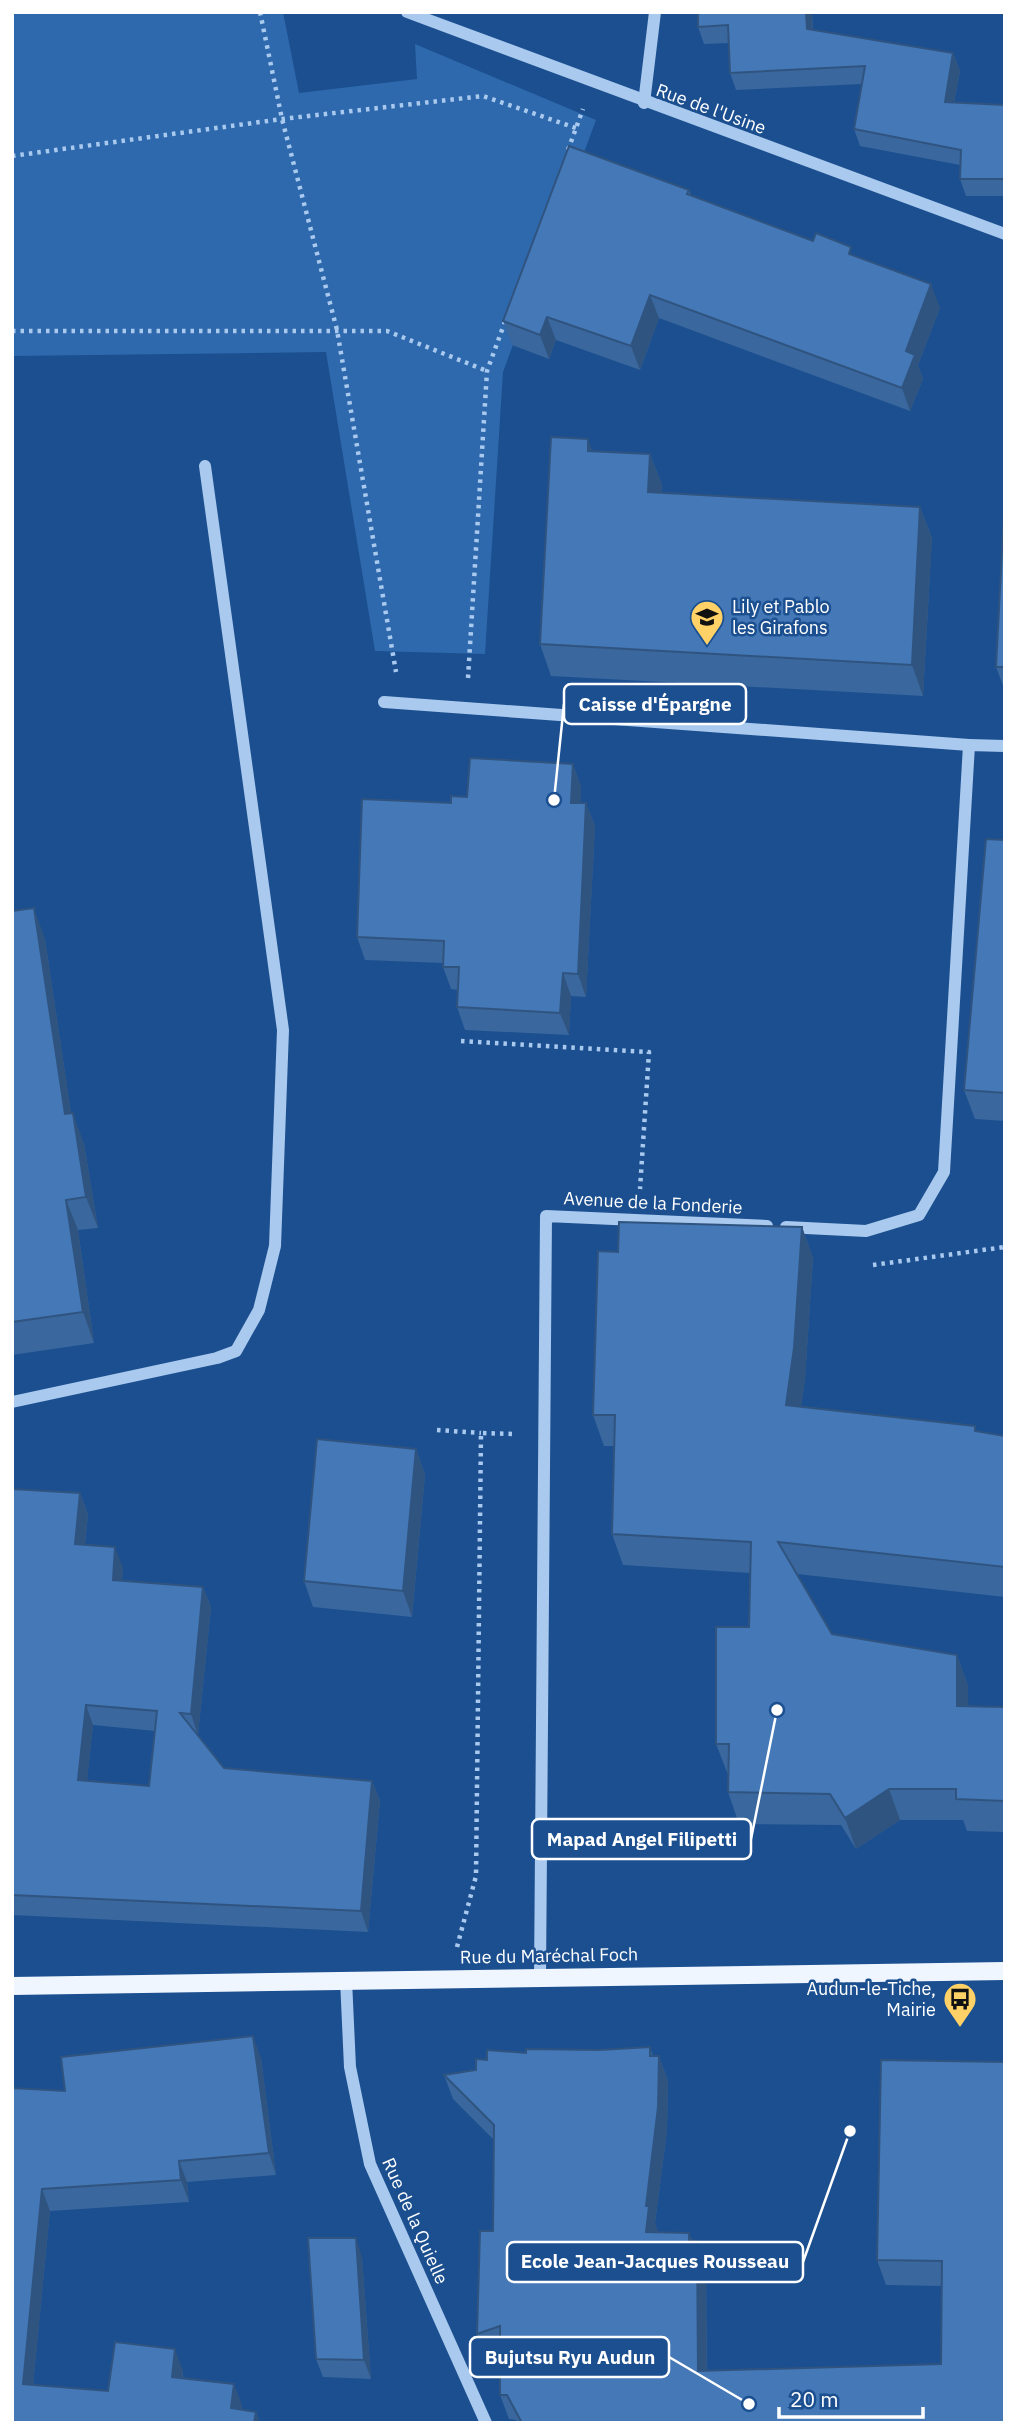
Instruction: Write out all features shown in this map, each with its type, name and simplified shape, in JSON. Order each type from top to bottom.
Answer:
[{"type":"main road","name":"Rue du Maréchal Foch","points":[[12,1986],[1005,1971]]},
{"type":"street","name":"Rue de l'Usine","points":[[407,12],[644,103],[1005,234]]},
{"type":"street","points":[[644,103],[655,12]]},
{"type":"street","points":[[12,1402],[217,1358],[236,1351],[259,1310],[275,1246],[283,1031],[205,466]]},
{"type":"street","points":[[384,702],[1005,746]]},
{"type":"street","name":"Avenue de la Fonderie","points":[[540,1977],[546,1216],[866,1231],[919,1215],[944,1172],[969,745]]},
{"type":"street","name":"Rue de la Quielle","points":[[346,1980],[350,2067],[370,2164],[486,2423]]},
{"type":"path","points":[[260,12],[282,118],[337,330],[401,703]]},
{"type":"path","points":[[566,153],[593,82]]},
{"type":"path","points":[[12,156],[282,118],[483,96],[576,128]]},
{"type":"path","points":[[466,708],[487,371],[511,307]]},
{"type":"path","points":[[12,331],[387,331],[487,371]]},
{"type":"path","points":[[461,1041],[649,1052],[639,1220]]},
{"type":"path","points":[[873,1265],[1005,1247]]},
{"type":"path","points":[[437,1430],[544,1434]]},
{"type":"path","points":[[448,1978],[476,1877],[481,1433]]},
{"type":"shaded area","points":[[12,12],[283,12],[299,93],[417,79],[415,44],[596,120],[503,372],[485,654],[375,651],[326,352],[12,356]]},
{"type":"building","points":[[698,12],[806,12],[807,29],[953,53],[945,102],[1005,105],[1005,179],[960,179],[961,150],[854,129],[865,66],[730,73],[728,25],[698,27]]},
{"type":"building","points":[[569,146],[689,190],[687,194],[813,241],[816,233],[851,247],[849,254],[931,284],[906,351],[915,355],[902,388],[650,295],[631,346],[547,317],[540,335],[503,321]]},
{"type":"building","points":[[551,437],[588,439],[588,451],[650,454],[648,492],[920,507],[912,665],[540,644]]},
{"type":"building","points":[[1005,493],[1005,667],[996,667]]},
{"type":"building","points":[[470,758],[573,764],[571,803],[586,803],[578,974],[563,973],[560,1013],[457,1007],[459,967],[443,967],[444,941],[357,937],[362,799],[451,803],[451,796],[467,797]]},
{"type":"building","points":[[986,839],[1005,840],[1005,1093],[964,1090]]},
{"type":"building","points":[[34,908],[65,1114],[73,1113],[86,1197],[66,1200],[83,1312],[12,1322],[12,911]]},
{"type":"building","points":[[619,1222],[802,1227],[794,1348],[786,1405],[975,1426],[975,1431],[1005,1436],[1005,1567],[778,1542],[832,1634],[957,1655],[957,1706],[1005,1707],[1005,1801],[956,1799],[956,1789],[889,1789],[845,1818],[830,1794],[728,1792],[729,1744],[716,1744],[716,1627],[749,1627],[751,1542],[612,1534],[615,1415],[593,1415],[598,1251],[618,1252]]},
{"type":"building","points":[[317,1439],[416,1449],[403,1591],[304,1581]]},
{"type":"building","points":[[12,1489],[80,1493],[75,1544],[115,1547],[113,1580],[203,1587],[191,1714],[180,1713],[224,1768],[372,1781],[361,1911],[12,1895]],"holes":[[[86,1705],[157,1711],[149,1786],[78,1780]]]},
{"type":"building","points":[[253,2036],[269,2153],[179,2161],[181,2180],[42,2189],[23,2384],[108,2391],[115,2342],[175,2349],[172,2377],[234,2384],[231,2408],[256,2412],[254,2423],[12,2423],[12,2088],[65,2091],[61,2057]]},
{"type":"building","points":[[650,2047],[650,2056],[659,2056],[658,2107],[646,2206],[649,2206],[646,2232],[689,2233],[689,2240],[697,2241],[698,2371],[941,2364],[942,2261],[877,2260],[881,2060],[1005,2062],[1005,2423],[522,2423],[507,2395],[500,2395],[500,2326],[477,2334],[480,2231],[493,2231],[494,2125],[444,2075],[476,2070],[476,2059],[487,2060],[487,2050],[526,2053],[526,2049],[599,2050]]},
{"type":"building","points":[[308,2238],[356,2238],[364,2360],[316,2359]]},
{"type":"place","name":"Lily et Pablo les Girafons","points":[[707,647]]},
{"type":"place","name":"Caisse d'Épargne","points":[[554,800]]},
{"type":"place","name":"Mapad Angel Filipetti","points":[[777,1710]]},
{"type":"place","name":"Audun-le-Tiche, Mairie","points":[[960,2029]]},
{"type":"place","name":"Ecole Jean-Jacques Rousseau","points":[[850,2131]]},
{"type":"place","name":"Bujutsu Ryu Audun","points":[[749,2404]]}]
